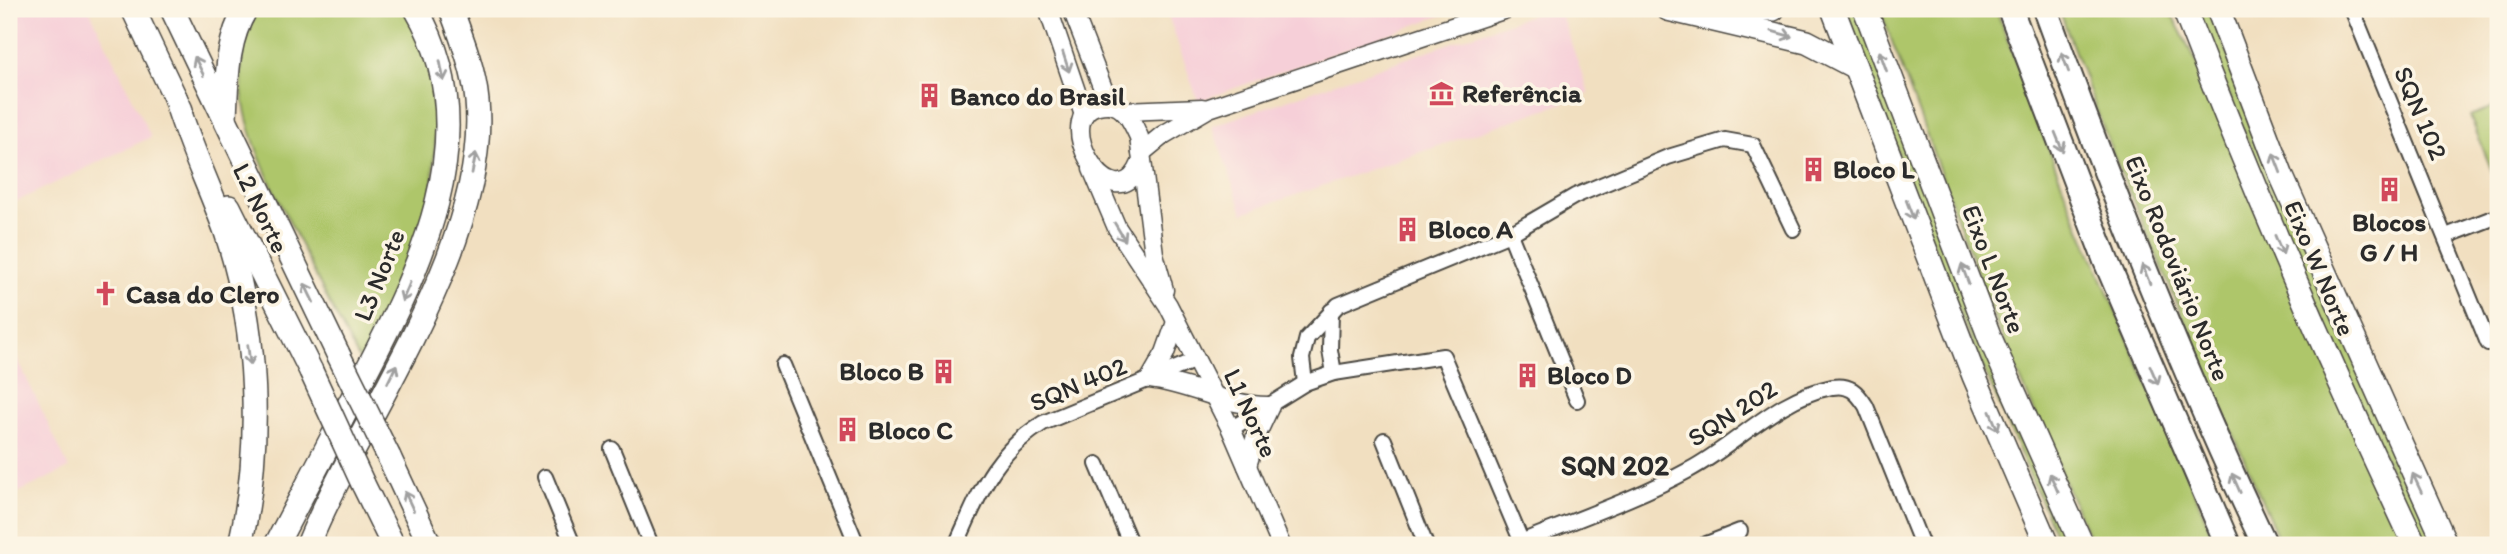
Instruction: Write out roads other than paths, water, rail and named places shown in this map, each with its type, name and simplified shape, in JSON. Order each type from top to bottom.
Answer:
[{"type":"highway","points":[[2010,9],[2106,261],[2228,545]]},
{"type":"highway","name":"Eixo Rodoviário Norte","points":[[2045,9],[2159,307],[2265,545]]},
{"type":"main road","name":"L2 Norte","points":[[133,9],[311,371],[393,545]]},
{"type":"main road","name":"L2 Norte","points":[[172,9],[430,545]]},
{"type":"main road","points":[[225,120],[231,47],[236,25],[246,9]]},
{"type":"main road","name":"L3 Norte","points":[[276,545],[396,315],[434,214],[447,134],[446,91],[438,52],[416,9]]},
{"type":"main road","name":"L3 Norte","points":[[308,545],[447,262],[465,206],[476,149],[477,101],[468,54],[451,9]]},
{"type":"main road","points":[[1668,9],[1788,36],[1831,52],[1855,68]]},
{"type":"main road","points":[[1753,9],[1773,9]]},
{"type":"main road","points":[[1833,9],[1974,376],[2047,545]]},
{"type":"main road","name":"Eixo L Norte","points":[[1865,9],[1990,338],[2082,545]]},
{"type":"main road","name":"Eixo W Norte","points":[[2184,9],[2275,235],[2415,545]]},
{"type":"main road","name":"Eixo W Norte","points":[[2218,9],[2282,177],[2446,545]]},
{"type":"main road","points":[[175,97],[226,233],[241,288],[251,364],[253,461],[240,545]]},
{"type":"street","points":[[1048,9],[1084,115]]},
{"type":"street","points":[[1072,9],[1116,107],[1139,137],[1141,158]]},
{"type":"street","points":[[1209,108],[1093,107],[1084,115],[1080,128],[1084,154],[1092,169],[1107,179],[1124,181],[1134,176],[1141,158],[1163,135],[1209,108],[1506,9]]},
{"type":"street","name":"SQN 102","points":[[2351,9],[2488,342]]},
{"type":"street","points":[[1305,383],[1302,358],[1307,338],[1331,311],[1352,299],[1510,234],[1574,196],[1668,157],[1725,140],[1753,145],[1793,229]]},
{"type":"street","name":"L1 Norte","points":[[1141,158],[1154,254],[1172,313]]},
{"type":"street","name":"L1 Norte","points":[[1092,169],[1116,228],[1172,313],[1231,429],[1281,545]]},
{"type":"street","points":[[2446,236],[2498,216]]},
{"type":"street","points":[[1510,234],[1577,400]]},
{"type":"street","points":[[1331,311],[1330,350],[1334,373]]},
{"type":"street","points":[[1172,313],[1166,353],[1150,379],[1183,384],[1242,405],[1270,406],[1256,436],[1247,466]]},
{"type":"street","name":"SQN 202","points":[[1231,429],[1305,383],[1334,373],[1443,356],[1522,543],[1681,474],[1777,409],[1834,387],[1849,387],[1858,393],[1866,406],[1922,545]]},
{"type":"street","name":"SQN 402","points":[[956,545],[982,487],[1005,452],[1021,437],[1043,424],[1196,360]]},
{"type":"street","points":[[783,365],[857,545]]},
{"type":"street","points":[[1384,440],[1426,545]]},
{"type":"street","points":[[612,449],[651,545]]},
{"type":"street","points":[[1097,464],[1131,545]]},
{"type":"street","points":[[545,477],[573,545]]},
{"type":"street","points":[[1704,545],[1740,531]]},
{"type":"place","name":"Referência","points":[[1442,93]]},
{"type":"place","name":"Banco do Brasil","points":[[930,96]]},
{"type":"place","name":"Bloco L","points":[[1813,169]]},
{"type":"place","name":"Blocos G / H","points":[[2389,190]]},
{"type":"place","name":"Bloco A","points":[[1408,229]]},
{"type":"place","name":"Casa do Clero","points":[[106,294]]},
{"type":"place","name":"Bloco B","points":[[944,371]]},
{"type":"place","name":"Bloco D","points":[[1527,375]]},
{"type":"place","name":"Bloco C","points":[[848,430]]},
{"type":"district","name":"SQN 202","points":[[1615,465]]}]
